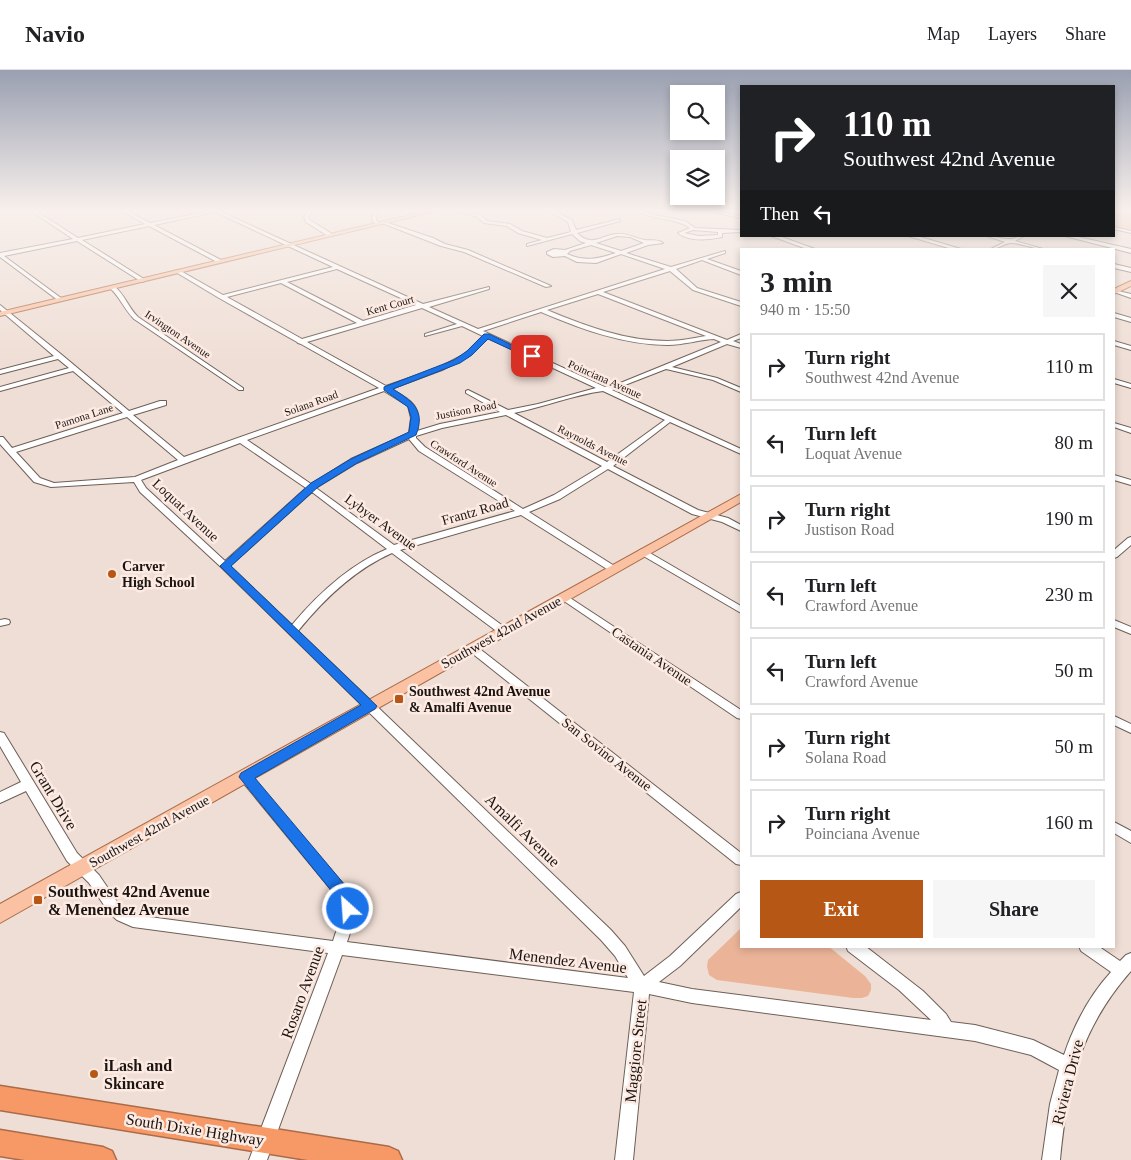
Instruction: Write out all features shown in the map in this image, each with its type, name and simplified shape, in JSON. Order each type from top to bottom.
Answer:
[{"type":"highway","name":"South Dixie Highway","points":[[0,1098],[262,1150],[389,1160]]},
{"type":"highway","points":[[0,1143],[103,1160]]},
{"type":"main road","points":[[2,311],[59,300],[216,262]]},
{"type":"main road","points":[[1115,290],[1131,283]]},
{"type":"main road","name":"Southwest 42nd Avenue","points":[[0,914],[740,498]]},
{"type":"street","points":[[9,262],[59,300]]},
{"type":"street","points":[[114,262],[142,280]]},
{"type":"street","name":"Poinciana Avenue","points":[[326,262],[740,452]]},
{"type":"street","points":[[489,262],[548,286]]},
{"type":"street","points":[[581,262],[579,264],[586,266],[594,265],[593,262]]},
{"type":"street","points":[[648,262],[680,273],[695,289],[740,304]]},
{"type":"street","points":[[477,331],[694,262]]},
{"type":"street","points":[[711,262],[740,273]]},
{"type":"street","points":[[1115,266],[1131,270]]},
{"type":"street","points":[[221,297],[337,267]]},
{"type":"street","name":"Crawford Avenue","points":[[177,271],[407,401],[412,407],[415,417],[412,438],[427,453],[613,569]]},
{"type":"street","points":[[280,281],[362,323]]},
{"type":"street","name":"Irvington Avenue","points":[[112,287],[122,297],[128,310],[136,318],[241,389]]},
{"type":"street","name":"Kent Court","points":[[300,342],[487,288]]},
{"type":"street","points":[[1115,290],[1131,296]]},
{"type":"street","points":[[600,293],[740,346]]},
{"type":"street","points":[[2,311],[60,356],[183,460]]},
{"type":"street","points":[[543,311],[575,325],[604,333],[655,342],[716,338]]},
{"type":"street","points":[[1115,316],[1131,320]]},
{"type":"street","points":[[428,336],[462,324]]},
{"type":"street","name":"Solana Road","points":[[0,438],[37,480],[48,485],[136,479],[183,460],[457,361],[470,353],[487,336]]},
{"type":"street","name":"Justison Road","points":[[225,566],[311,488],[354,461],[413,434],[456,422],[506,413],[619,386],[740,336]]},
{"type":"street","points":[[684,341],[694,355]]},
{"type":"street","points":[[1115,343],[1131,348]]},
{"type":"street","points":[[0,372],[60,356]]},
{"type":"street","points":[[0,389],[74,368]]},
{"type":"street","points":[[664,368],[715,379],[740,390]]},
{"type":"street","points":[[1115,380],[1131,386]]},
{"type":"street","name":"Raynolds Avenue","points":[[468,392],[695,512],[725,520],[740,528]]},
{"type":"street","name":"Pamona Lane","points":[[11,451],[163,403]]},
{"type":"street","name":"Frantz Road","points":[[292,630],[336,583],[394,549],[521,512],[565,493],[608,465],[670,419]]},
{"type":"street","points":[[1115,425],[1131,431]]},
{"type":"street","name":"Lybyer Avenue","points":[[241,440],[311,488],[503,631]]},
{"type":"street","points":[[1115,477],[1131,483]]},
{"type":"street","name":"Loquat Avenue","points":[[136,479],[143,490],[370,706]]},
{"type":"street","points":[[1115,541],[1129,544]]},
{"type":"street","points":[[1115,555],[1129,544]]},
{"type":"street","points":[[643,552],[740,609]]},
{"type":"street","name":"Castania Avenue","points":[[564,597],[740,714]]},
{"type":"street","points":[[1115,623],[1131,631]]},
{"type":"street","name":"San Sovino Avenue","points":[[472,648],[740,859]]},
{"type":"street","name":"Amalfi Avenue","points":[[370,706],[611,940],[642,986]]},
{"type":"street","points":[[1115,721],[1131,729]]},
{"type":"street","name":"Grant Drive","points":[[0,736],[68,850],[83,868]]},
{"type":"street","name":"Rosaro Avenue","points":[[246,777],[344,896],[348,915],[262,1150]]},
{"type":"street","points":[[0,798],[29,784]]},
{"type":"street","points":[[1115,829],[1131,838]]},
{"type":"street","name":"Menendez Avenue","points":[[83,868],[94,878],[115,910],[133,921],[642,986],[692,996],[975,1033],[1018,1043],[1040,1051],[1068,1066]]},
{"type":"street","name":"Maggiore Street","points":[[624,1160],[642,986],[674,961],[740,899]]},
{"type":"street","points":[[856,948],[928,1004],[942,1020],[947,1030]]},
{"type":"street","points":[[1090,948],[1126,965]]},
{"type":"street","name":"Riviera Drive","points":[[1051,1160],[1056,1120],[1074,1045],[1086,1020],[1102,995],[1126,965]]},
{"type":"shaded area","points":[[740,929],[740,948],[830,948],[865,976],[871,984],[871,990],[868,996],[853,998],[717,980],[709,975],[708,960]]},
{"type":"place","name":"Carver High School","points":[[112,574]]},
{"type":"place","name":"Southwest 42nd Avenue & Amalfi Avenue","points":[[399,699]]},
{"type":"place","name":"Southwest 42nd Avenue & Menendez Avenue","points":[[38,900]]},
{"type":"place","name":"iLash and Skincare","points":[[94,1074]]},
{"type":"route","points":[[348,909],[347,902],[340,890],[246,777],[370,706],[225,566],[315,485],[354,461],[413,434],[415,417],[410,403],[386,388],[457,361],[470,353],[487,336],[532,356]]}]
